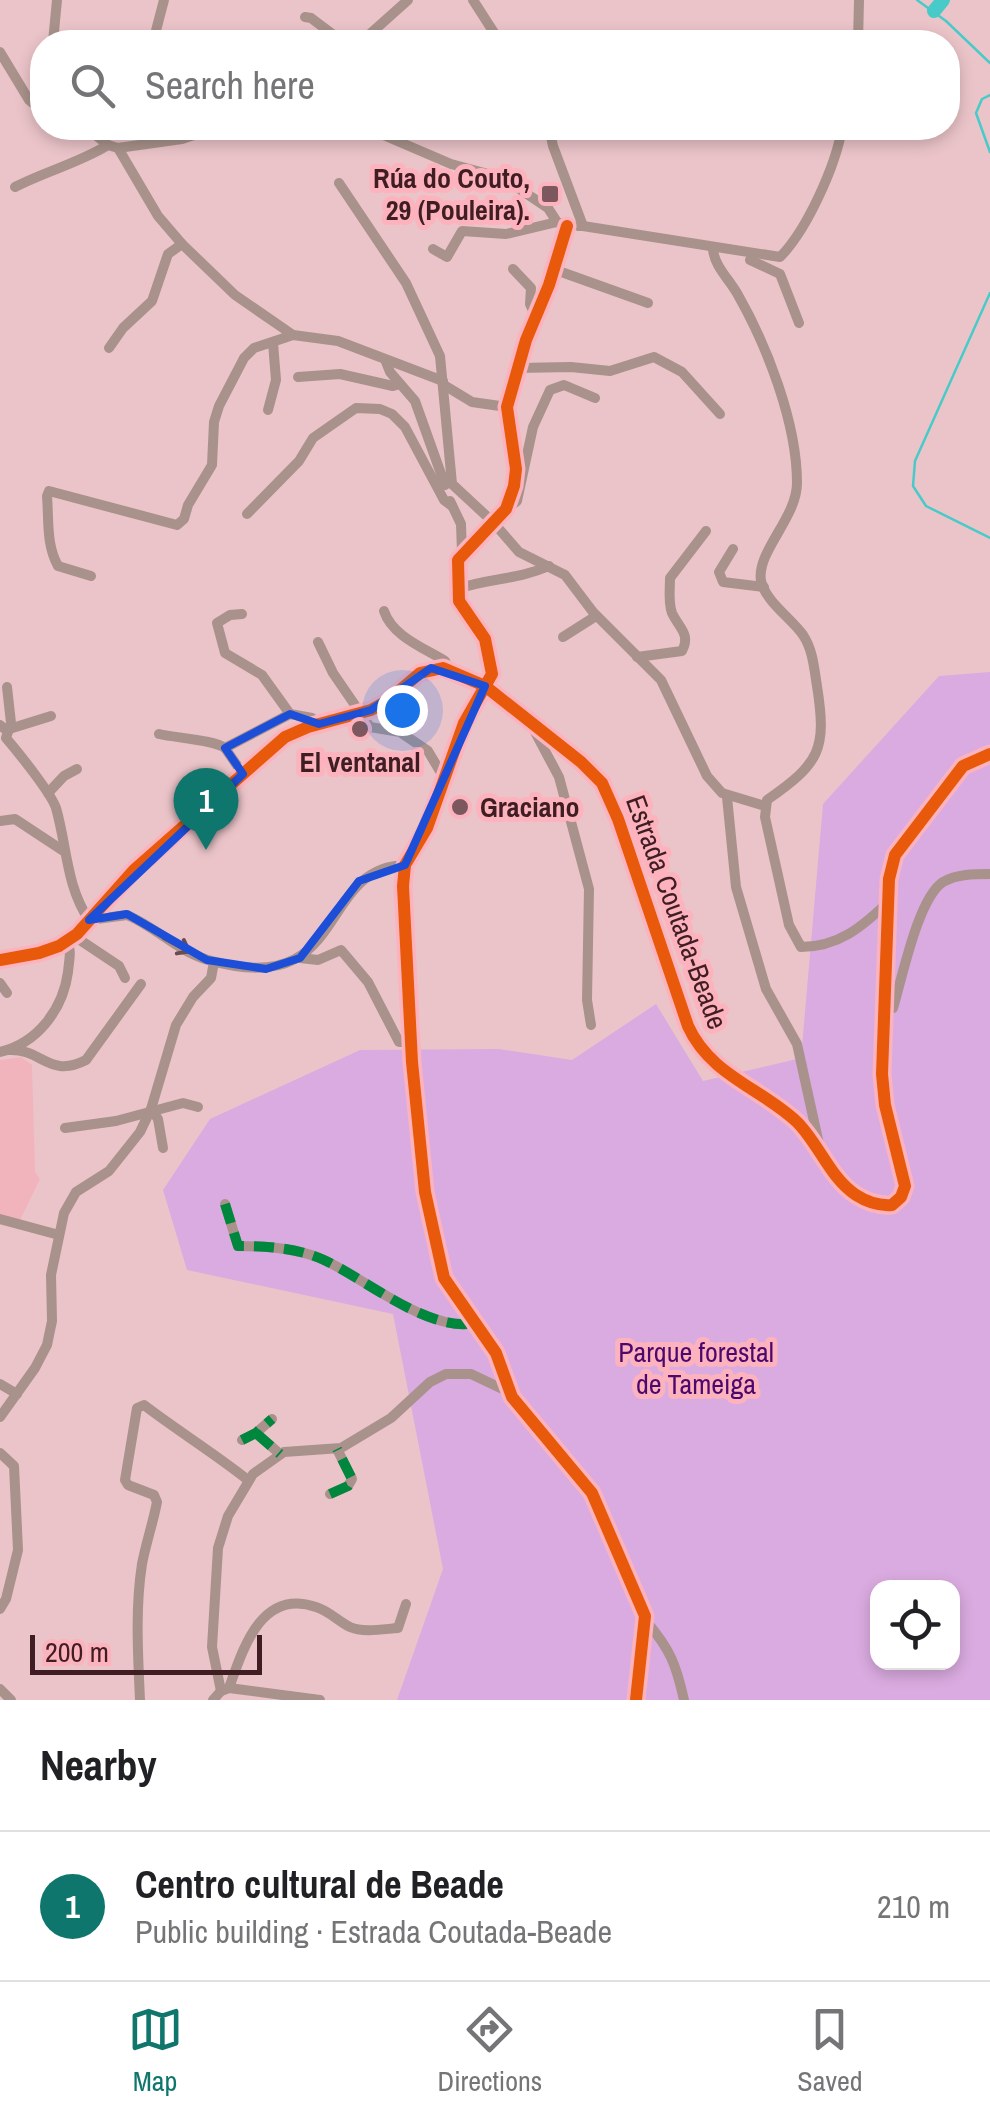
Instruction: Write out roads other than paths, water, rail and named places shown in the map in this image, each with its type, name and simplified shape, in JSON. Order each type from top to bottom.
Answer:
[{"type":"street","points":[[54,30],[56,0]]},
{"type":"street","points":[[156,30],[164,0]]},
{"type":"street","points":[[374,30],[408,0]]},
{"type":"street","points":[[473,0],[492,30]]},
{"type":"street","points":[[858,30],[859,0]]},
{"type":"street","points":[[305,17],[328,30]]},
{"type":"street","points":[[0,52],[30,101]]},
{"type":"street","points":[[104,140],[113,146],[158,216],[235,296],[294,335],[338,341],[442,382],[472,402],[507,407]]},
{"type":"street","points":[[15,187],[113,146],[168,140]]},
{"type":"street","points":[[395,140],[450,164],[503,178],[548,208],[562,224]]},
{"type":"street","points":[[551,140],[583,226]]},
{"type":"street","points":[[434,249],[447,257],[462,231],[506,234],[562,224],[780,257],[823,187],[840,140]]},
{"type":"street","points":[[340,184],[406,283],[440,356],[449,474]]},
{"type":"street","points":[[506,510],[516,469],[507,407],[553,270],[562,224]]},
{"type":"street","points":[[109,348],[123,328],[152,301],[168,254],[182,244]]},
{"type":"street","points":[[713,248],[714,257],[738,296],[774,374],[798,480],[790,516],[765,558],[761,580],[810,647],[823,730],[807,770],[765,806],[789,924],[802,948],[819,948],[856,932],[888,902]]},
{"type":"street","points":[[727,251],[732,257],[772,267],[780,274],[799,322]]},
{"type":"street","points":[[512,269],[531,288],[530,304],[535,315]]},
{"type":"street","points":[[553,270],[648,302]]},
{"type":"street","points":[[91,576],[58,566],[51,554],[47,496],[50,491],[178,525],[212,466],[214,422],[244,358],[254,348],[294,335]]},
{"type":"street","points":[[268,410],[276,380],[273,342]]},
{"type":"street","points":[[518,368],[610,371],[654,357],[682,372],[720,414]]},
{"type":"street","points":[[386,362],[415,401],[433,446],[461,524],[462,553]]},
{"type":"street","points":[[298,377],[340,374],[393,386],[400,384]]},
{"type":"street","points":[[595,398],[557,386],[550,390],[533,427],[517,501],[458,560],[458,601],[484,639],[492,674],[464,724],[426,828],[405,865],[402,886],[411,1042],[425,1192],[444,1278],[496,1353],[511,1392],[592,1493],[645,1620],[676,1662],[684,1700]]},
{"type":"street","points":[[246,514],[299,460],[313,438],[356,408],[380,409],[405,427],[444,500],[452,506]]},
{"type":"street","points":[[508,427],[533,427]]},
{"type":"street","points":[[433,446],[439,450],[452,484],[519,552],[576,585],[596,616],[660,680],[707,776],[727,796],[765,806]]},
{"type":"street","points":[[636,657],[682,651],[687,643],[686,634],[672,613],[670,578],[706,531]]},
{"type":"street","points":[[733,549],[719,572],[723,582],[764,587]]},
{"type":"street","points":[[456,589],[480,581],[522,578],[549,566]]},
{"type":"street","name":"Estrada Coutada-Beade","points":[[384,610],[398,632],[445,661],[449,669],[485,686],[589,769],[606,790],[684,1017],[698,1045],[717,1066],[800,1125],[841,1182],[858,1197],[886,1206],[901,1197],[904,1178],[884,1090],[889,879],[895,856],[963,766],[990,754]]},
{"type":"street","points":[[242,614],[230,615],[217,624],[225,653],[262,675],[290,714]]},
{"type":"street","points":[[563,637],[596,616]]},
{"type":"street","points":[[318,642],[333,673],[370,727],[400,732],[428,751],[444,778]]},
{"type":"street","points":[[0,960],[39,953],[71,938],[134,870],[286,737],[360,714],[387,701],[425,670],[449,669]]},
{"type":"street","points":[[3,732],[11,723],[6,686]]},
{"type":"street","points":[[226,748],[290,714],[312,718],[318,724]]},
{"type":"street","points":[[3,732],[51,716]]},
{"type":"street","points":[[528,721],[559,778],[589,889],[587,1000],[591,1026]]},
{"type":"street","points":[[3,732],[56,808],[76,896],[89,920]]},
{"type":"street","points":[[160,734],[192,742],[215,742],[226,748],[243,774]]},
{"type":"street","points":[[48,793],[77,769]]},
{"type":"street","points":[[727,796],[736,887],[766,988],[797,1044],[821,1154]]},
{"type":"street","points":[[0,821],[15,819],[63,851]]},
{"type":"street","points":[[300,958],[336,918],[359,881],[405,865]]},
{"type":"street","points":[[884,1009],[893,1008],[920,921],[936,888],[946,880],[966,874],[990,874]]},
{"type":"street","points":[[89,920],[132,916],[176,946],[214,962],[266,970],[300,958],[318,960],[341,950],[368,982],[400,1042],[411,1042]]},
{"type":"street","points":[[71,938],[119,966],[124,978]]},
{"type":"street","points":[[4,1051],[36,1035],[61,1001],[71,938]]},
{"type":"street","points":[[0,1417],[35,1368],[51,1331],[51,1275],[71,1198],[82,1187],[110,1172],[140,1132],[176,1025],[193,997],[211,978],[214,962]]},
{"type":"street","points":[[4,1051],[32,1052],[54,1067],[76,1065],[86,1060],[141,984]]},
{"type":"street","points":[[65,1128],[116,1121],[183,1102],[198,1107]]},
{"type":"street","points":[[150,1109],[158,1119],[163,1148]]},
{"type":"street","points":[[224,1204],[238,1246],[278,1248],[315,1256],[399,1303],[458,1324],[476,1323]]},
{"type":"street","points":[[0,1219],[60,1235]]},
{"type":"street","points":[[221,1693],[212,1647],[218,1548],[228,1516],[248,1480],[280,1454],[291,1450],[337,1449],[391,1418],[430,1382],[446,1374],[471,1374],[511,1392]]},
{"type":"street","points":[[0,1384],[16,1394]]},
{"type":"street","points":[[140,1700],[136,1616],[157,1502],[154,1495],[124,1480],[137,1408],[144,1405],[248,1480]]},
{"type":"street","points":[[242,1440],[272,1419]]},
{"type":"street","points":[[256,1433],[280,1454]]},
{"type":"street","points":[[330,1494],[348,1486],[352,1479],[337,1449]]},
{"type":"street","points":[[0,1453],[14,1466],[19,1533],[11,1582],[0,1609]]},
{"type":"street","points":[[221,1693],[251,1632],[272,1611],[306,1604],[352,1628],[398,1628],[406,1604]]},
{"type":"street","points":[[636,1700],[645,1620]]},
{"type":"street","points":[[0,1689],[11,1700]]},
{"type":"street","points":[[221,1693],[320,1700]]},
{"type":"waterway","points":[[917,0],[955,30]]},
{"type":"waterway","points":[[934,11],[943,0]]},
{"type":"waterway","points":[[960,34],[990,63]]},
{"type":"waterway","points":[[990,95],[982,99],[976,113],[990,152]]},
{"type":"waterway","points":[[990,293],[915,461],[913,486],[926,506],[990,538]]},
{"type":"place","name":"Rúa do Couto, 29 (Pouleira).","points":[[550,194]]},
{"type":"place","name":"El ventanal","points":[[360,729]]},
{"type":"place","name":"Graciano","points":[[460,807]]},
{"type":"place","name":"Centro cultural de Beade","points":[[206,850]]},
{"type":"park label","name":"Parque forestal de Tameiga","points":[[696,1368]]}]
